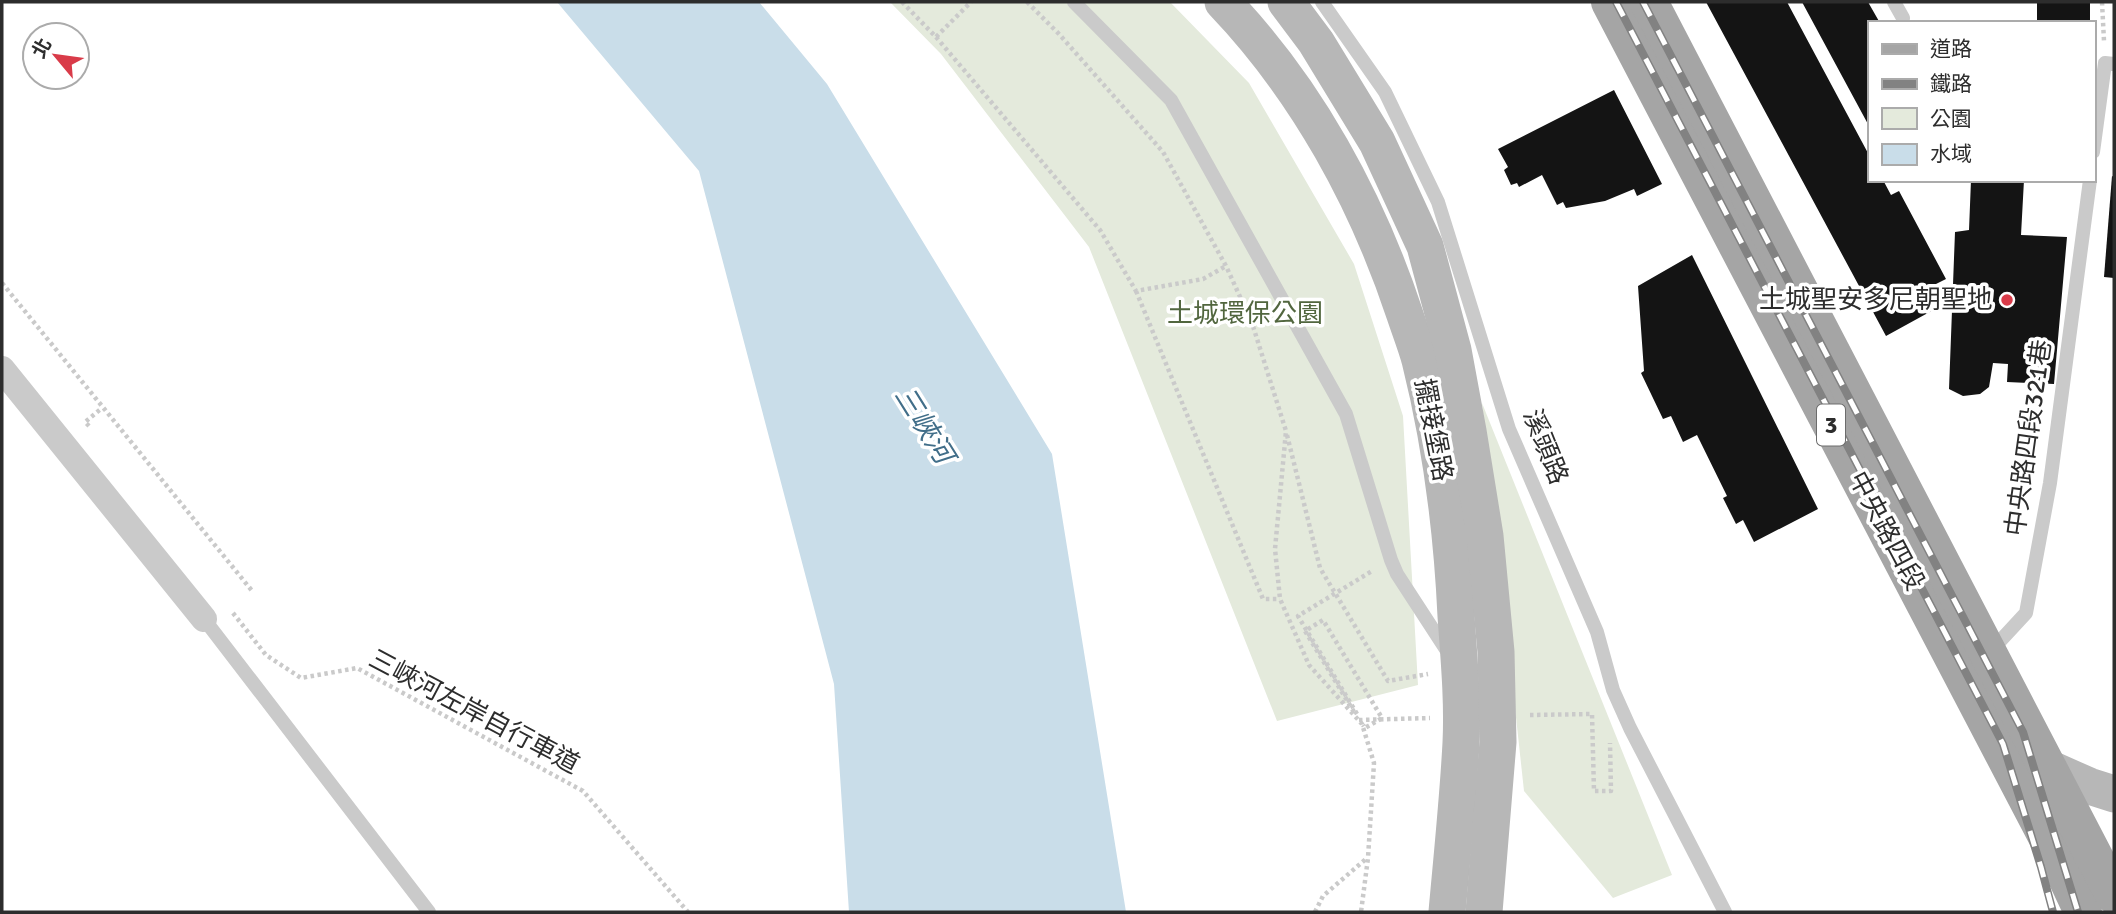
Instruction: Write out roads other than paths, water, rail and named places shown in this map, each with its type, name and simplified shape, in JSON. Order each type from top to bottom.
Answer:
[{"type":"main road","name":"中央路四段","points":[[1636,7],[1975,664],[2053,849],[2086,898]]},
{"type":"main road","name":"中央路四段","points":[[1975,664],[2046,767],[2086,898]]},
{"type":"street","name":"擺接堡路","points":[[1223,2],[1303,100],[1357,195],[1390,270],[1420,359],[1441,461],[1453,555],[1459,669],[1461,741],[1447,912]]},
{"type":"street","name":"擺接堡路","points":[[1286,2],[1316,42],[1377,142],[1424,246],[1453,350],[1485,536],[1496,652],[1498,742],[1483,912]]},
{"type":"street","points":[[2,369],[204,619]]},
{"type":"street","points":[[2046,767],[2088,786],[2114,794]]},
{"type":"lane","points":[[1074,2],[1171,100],[1346,414],[1397,574],[1459,669]]},
{"type":"lane","name":"溪頭路","points":[[1322,2],[1385,92],[1438,202],[1509,429],[1597,632],[1613,690],[1725,912]]},
{"type":"lane","points":[[1894,2],[1903,18]]},
{"type":"lane","points":[[2095,141],[2109,63]]},
{"type":"lane","name":"中央路四段321巷","points":[[1975,664],[2026,613],[2050,483],[2090,182]]},
{"type":"lane","points":[[204,619],[429,912]]},
{"type":"water","name":"三峽河","points":[[557,2],[759,2],[827,84],[1052,454],[1126,912],[849,912],[834,684],[699,171]]},
{"type":"railway","points":[[1616,2],[2003,744],[2053,912]]},
{"type":"railway","points":[[1643,2],[2023,732],[2078,912]]},
{"type":"place","name":"土城聖安多尼朝聖地","points":[[2007,300]]},
{"type":"park label","name":"土城環保公園","points":[[1245,314]]}]
